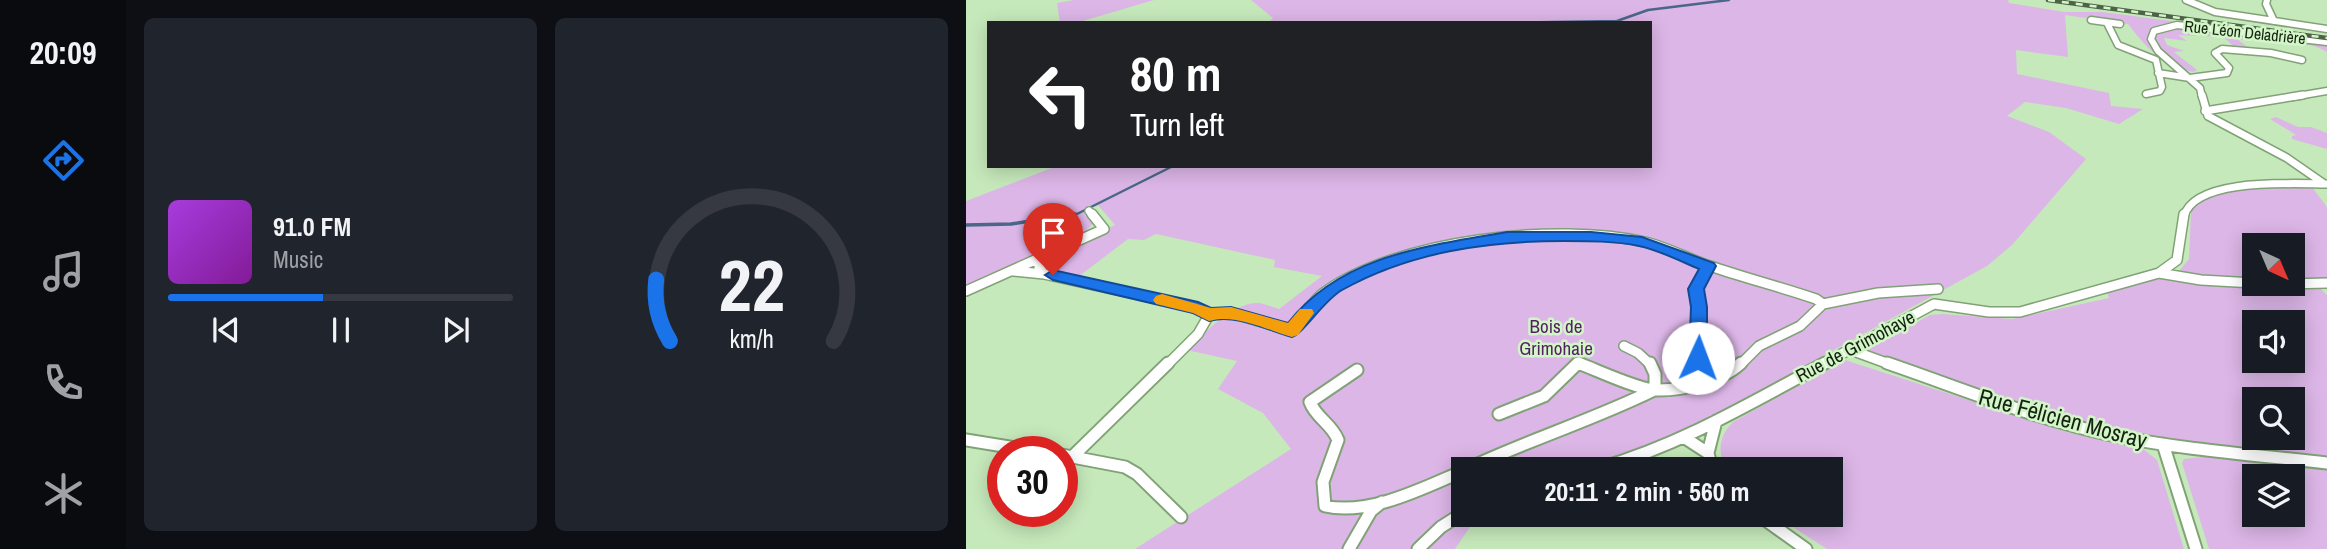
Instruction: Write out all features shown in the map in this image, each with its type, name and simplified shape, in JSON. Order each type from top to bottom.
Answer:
[{"type":"street","points":[[2186,0],[2215,12],[2327,29]]},
{"type":"street","points":[[2267,0],[2266,4],[2274,21]]},
{"type":"street","points":[[2091,20],[2120,24]]},
{"type":"street","points":[[2107,23],[2118,45],[2156,60],[2160,91],[2146,94]]},
{"type":"street","name":"Rue Léon Deladrière","points":[[2205,111],[2202,92],[2152,44],[2151,34],[2154,31],[2168,25],[2187,25],[2327,42]]},
{"type":"street","points":[[2158,73],[2190,78],[2229,72],[2215,53],[2222,49],[2271,53],[2302,60]]},
{"type":"street","points":[[2205,111],[2327,91]]},
{"type":"street","points":[[2205,111],[2325,183]]},
{"type":"street","points":[[2242,282],[2183,278],[2164,270],[2179,255],[2186,208],[2199,195],[2228,188],[2325,183]]},
{"type":"street","points":[[966,291],[1104,229],[1089,211]]},
{"type":"street","points":[[1209,315],[1218,312],[1231,313],[1292,331],[1325,293],[1380,265],[1451,245],[1507,237],[1578,236],[1642,242],[1708,266],[1801,293],[1823,304]]},
{"type":"street","points":[[1040,258],[1039,267],[1044,274]]},
{"type":"street","points":[[1694,385],[1699,321],[1696,289],[1708,266]]},
{"type":"street","name":"Rue de Grimohaye","points":[[1631,457],[1685,438],[1934,304],[1989,312],[2020,312],[2164,270]]},
{"type":"street","points":[[1011,271],[1044,274],[1198,308],[1209,315]]},
{"type":"street","points":[[2305,284],[2327,284]]},
{"type":"street","points":[[1493,457],[1613,410],[1654,390],[1723,378],[1759,346],[1800,326],[1823,304],[1878,293],[1938,289]]},
{"type":"street","points":[[1078,447],[1198,334],[1209,315]]},
{"type":"street","points":[[1625,346],[1640,352],[1652,366],[1657,379],[1654,390]]},
{"type":"street","name":"Rue Félicien Mosray","points":[[1848,349],[2038,416],[2115,436],[2327,464]]},
{"type":"street","points":[[1499,414],[1532,405],[1549,395],[1578,363],[1654,390]]},
{"type":"street","points":[[1357,370],[1310,402],[1318,417],[1331,426],[1338,440],[1322,483],[1325,506],[1332,510],[1387,499],[1451,475]]},
{"type":"street","points":[[1709,457],[1716,421]]},
{"type":"street","points":[[1685,438],[1708,453]]},
{"type":"street","points":[[966,440],[987,443]]},
{"type":"street","points":[[2163,444],[2196,549]]},
{"type":"street","points":[[1078,458],[1125,467],[1137,474],[1181,517]]},
{"type":"street","points":[[1349,549],[1371,511],[1387,499]]},
{"type":"street","points":[[1418,549],[1451,521]]},
{"type":"street","points":[[1775,527],[1806,549]]},
{"type":"green space","points":[[1074,0],[1154,0],[1083,21],[1060,21],[1057,3]]},
{"type":"green space","name":"Bois de Grimohaie","points":[[1251,0],[2008,0],[2009,3],[2065,12],[2102,12],[2327,41],[2327,52],[2307,44],[2284,41],[2238,40],[2250,49],[2234,47],[2224,37],[2178,35],[2187,41],[2164,38],[2167,45],[2184,51],[2174,52],[2197,70],[2193,72],[2163,60],[2128,24],[2065,15],[2068,57],[2016,50],[2017,74],[2109,93],[2111,106],[2143,109],[2119,124],[2066,108],[2025,102],[2007,116],[2049,132],[2086,159],[2012,245],[1987,266],[1694,427],[1632,453],[1617,457],[1451,457],[1451,527],[1470,527],[1455,549],[1135,549],[1291,449],[1263,413],[1218,389],[1237,361],[1187,350],[1219,320],[1238,308],[1257,303],[1279,309],[1322,276],[1274,267],[1275,260],[1156,234],[1144,240],[1128,239],[1078,277],[1045,270],[1044,263],[1049,257],[1115,225],[1098,205],[1083,210],[1093,223],[1085,233],[966,287],[966,201],[1052,168],[1652,168],[1652,21],[1270,21],[1273,18]]},
{"type":"green space","points":[[2276,117],[2298,127],[2311,127],[2327,133],[2327,149],[2292,139],[2292,136],[2296,135],[2270,119]]},
{"type":"green space","points":[[2312,187],[2327,207],[2327,280],[2305,281],[2305,233],[2242,233],[2242,279],[2188,275],[2180,270],[2189,259],[2191,211],[2214,195],[2265,188]]},
{"type":"green space","points":[[2159,277],[2242,283],[2242,296],[2305,296],[2305,288],[2321,289],[2327,295],[2327,458],[2280,455],[2282,464],[2242,464],[2242,527],[2305,527],[2305,468],[2327,469],[2327,549],[2209,549],[2182,463],[2184,459],[2201,457],[2187,450],[2018,407],[1867,350],[1930,315],[2012,319],[2109,298],[2107,292]]},
{"type":"green space","points":[[1845,360],[2070,433],[2143,449],[2157,460],[2184,549],[1827,549],[1793,527],[1843,527],[1843,457],[1721,457],[1722,438],[1733,422]]},
{"type":"waterway","points":[[1617,21],[1648,10],[1729,0]]},
{"type":"waterway","points":[[1064,216],[1077,214],[1169,168]]},
{"type":"waterway","points":[[966,225],[1011,224],[1075,214]]},
{"type":"railway","points":[[2048,0],[2327,38]]},
{"type":"slow traffic","points":[[1162,300],[1198,308],[1209,315],[1218,312],[1231,313],[1292,331],[1306,313]]},
{"type":"route","points":[[1053,275],[1198,308],[1209,315],[1218,312],[1231,313],[1292,331],[1312,305],[1334,287],[1380,265],[1427,251],[1507,237],[1553,235],[1642,242],[1708,266],[1696,289],[1699,307],[1698,358]]}]
